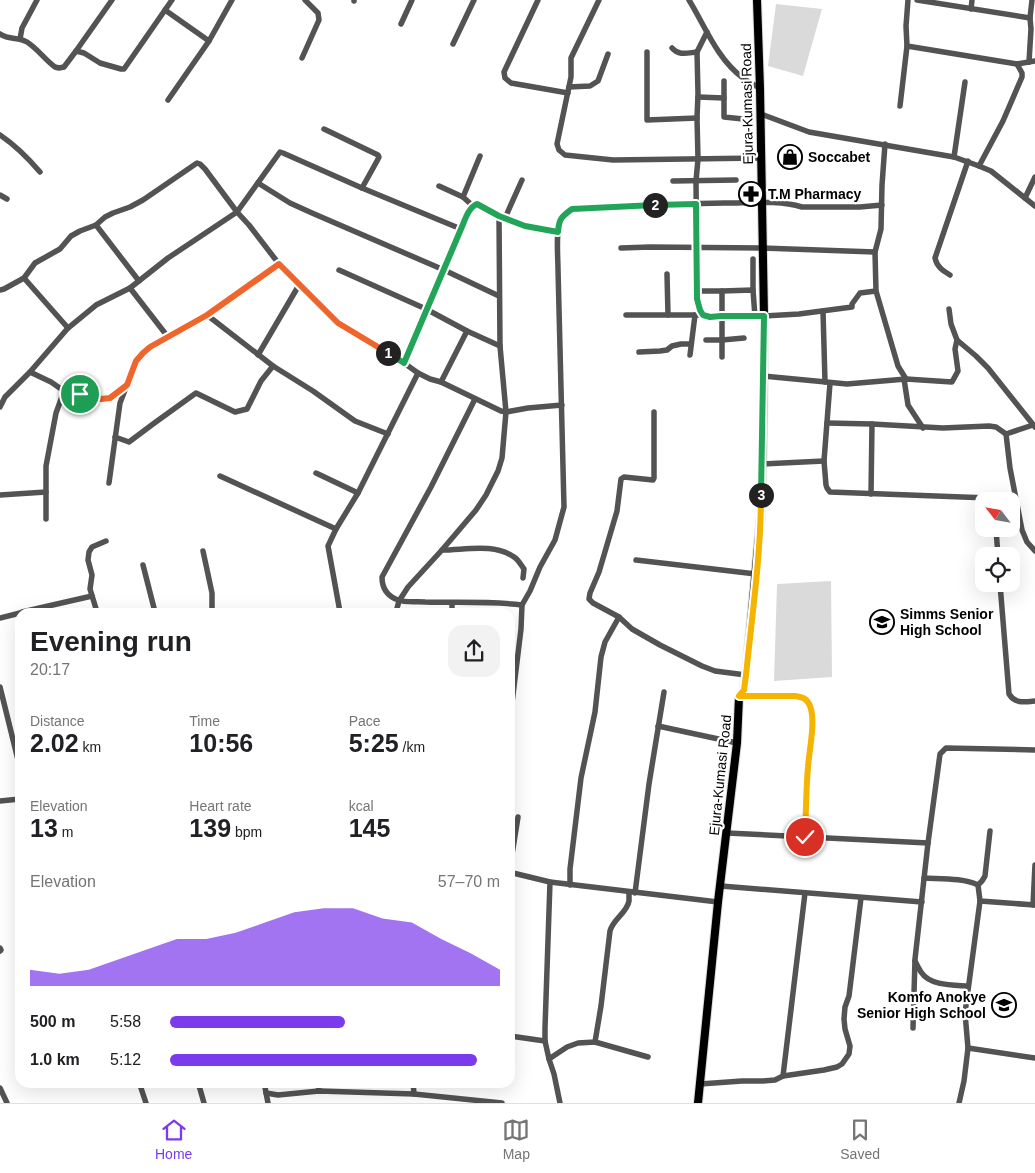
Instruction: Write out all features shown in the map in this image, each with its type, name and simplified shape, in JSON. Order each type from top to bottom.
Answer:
[{"type":"main road","name":"Ejura-Kumasi Road","points":[[698,1103],[718,902],[737,743],[739,696],[744,690],[746,675],[761,514],[763,376],[759,316],[762,203],[757,0]]},
{"type":"street","points":[[20,39],[22,28],[37,0]]},
{"type":"street","points":[[0,34],[9,39],[20,39],[28,43],[55,67],[64,67],[112,0]]},
{"type":"street","points":[[76,51],[84,53],[100,63],[124,69],[172,0]]},
{"type":"street","points":[[168,100],[209,41],[232,0]]},
{"type":"street","points":[[302,58],[319,20],[318,14],[305,0]]},
{"type":"street","points":[[401,24],[412,0]]},
{"type":"street","points":[[453,44],[474,0]]},
{"type":"street","points":[[538,0],[504,72],[505,78],[512,83],[568,90],[590,86],[598,81],[608,54]]},
{"type":"street","points":[[598,0],[571,58],[571,77],[557,144],[559,150],[565,156],[612,160],[761,158]]},
{"type":"street","points":[[689,0],[715,46],[733,70],[760,88]]},
{"type":"street","points":[[900,106],[907,46],[908,0]]},
{"type":"street","points":[[917,0],[1030,18]]},
{"type":"street","points":[[971,9],[972,0]]},
{"type":"street","points":[[907,46],[1017,64],[1032,61],[1030,18],[1032,0]]},
{"type":"street","points":[[165,10],[209,41]]},
{"type":"street","points":[[703,315],[697,299],[697,52],[707,32]]},
{"type":"street","points":[[672,48],[680,54],[697,52]]},
{"type":"street","points":[[647,52],[647,120],[697,118]]},
{"type":"street","points":[[980,166],[1003,121],[1022,77],[1017,64]]},
{"type":"street","points":[[724,81],[724,117],[743,119]]},
{"type":"street","points":[[954,157],[965,82]]},
{"type":"street","points":[[698,97],[724,98]]},
{"type":"street","points":[[761,114],[809,132],[885,144],[968,161],[991,171],[1035,206]]},
{"type":"street","points":[[324,129],[378,155],[379,157],[362,188]]},
{"type":"street","points":[[0,135],[27,157],[40,172]]},
{"type":"street","points":[[885,144],[881,229],[875,252],[876,290],[898,366],[905,379],[908,405],[923,428]]},
{"type":"street","points":[[0,407],[3,395],[30,372],[68,328],[96,305],[130,288],[168,258],[237,212],[279,153],[283,152],[362,188],[461,229]]},
{"type":"street","points":[[463,197],[480,156]]},
{"type":"street","points":[[950,275],[938,267],[935,258],[968,161]]},
{"type":"street","points":[[0,290],[24,278],[35,263],[55,252],[72,236],[96,225],[105,217],[143,200],[197,163],[205,170],[279,264],[338,323],[418,373],[506,412],[562,405]]},
{"type":"street","points":[[1026,198],[1035,177]]},
{"type":"street","points":[[397,608],[399,601],[408,588],[476,510],[486,495],[502,458],[506,412],[500,346],[499,296],[502,217],[522,180]]},
{"type":"street","points":[[673,181],[736,180]]},
{"type":"street","points":[[258,183],[312,213],[499,296]]},
{"type":"street","points":[[439,186],[463,197],[473,206]]},
{"type":"street","points":[[0,195],[7,199]]},
{"type":"street","points":[[515,678],[522,605],[555,540],[564,507],[558,269],[558,232],[559,222],[563,216],[572,209],[696,204],[762,203],[802,207],[882,205]]},
{"type":"street","points":[[404,363],[461,229],[473,206],[477,204],[525,226],[558,232]]},
{"type":"street","points":[[96,225],[139,281]]},
{"type":"street","points":[[621,248],[762,248],[875,252]]},
{"type":"street","points":[[753,259],[753,290],[759,316]]},
{"type":"street","points":[[109,483],[120,403],[136,361],[143,353],[207,315],[279,264]]},
{"type":"street","points":[[339,270],[426,309],[500,346]]},
{"type":"street","points":[[667,274],[668,315]]},
{"type":"street","points":[[24,278],[68,328]]},
{"type":"street","points":[[258,354],[299,285]]},
{"type":"street","points":[[130,288],[168,337]]},
{"type":"street","points":[[697,291],[753,290]]},
{"type":"street","points":[[626,315],[703,315],[710,317],[799,314],[852,307],[860,293],[876,290]]},
{"type":"street","points":[[722,291],[722,357]]},
{"type":"street","points":[[763,376],[846,384],[905,379],[952,382],[958,371],[957,340],[951,324],[949,309]]},
{"type":"street","points":[[824,311],[828,382],[824,462],[826,485],[830,492],[975,499]]},
{"type":"street","points":[[207,315],[273,366],[355,420],[388,434]]},
{"type":"street","points":[[690,355],[695,315]]},
{"type":"street","points":[[441,382],[467,330]]},
{"type":"street","points":[[706,340],[744,338]]},
{"type":"street","points":[[957,340],[988,368],[1034,426],[1006,434]]},
{"type":"street","points":[[639,352],[660,351],[672,346],[691,344]]},
{"type":"street","points":[[115,438],[129,442],[196,393],[235,412],[247,409],[261,381],[273,366]]},
{"type":"street","points":[[30,372],[51,382],[64,391],[101,399],[110,398],[127,385]]},
{"type":"street","points":[[339,608],[328,546],[358,493],[418,373]]},
{"type":"street","points":[[46,519],[46,466],[56,413],[64,391]]},
{"type":"street","points":[[475,399],[431,487],[382,577],[382,586],[384,590],[399,601],[490,602],[522,605]]},
{"type":"street","points":[[654,412],[654,478],[653,480],[624,477],[621,479],[617,511],[599,572],[590,593],[590,599],[593,603],[619,617],[632,629],[702,666],[715,671],[746,675]]},
{"type":"street","points":[[827,423],[923,428],[996,427],[1006,434],[1014,492]]},
{"type":"street","points":[[871,494],[872,424]]},
{"type":"street","points":[[762,464],[824,462]]},
{"type":"street","points":[[316,473],[358,493]]},
{"type":"street","points":[[220,476],[336,529]]},
{"type":"street","points":[[0,495],[46,492]]},
{"type":"street","points":[[1020,521],[1027,542],[1035,551]]},
{"type":"street","points":[[96,608],[90,589],[92,575],[88,560],[89,552],[92,547],[106,540]]},
{"type":"street","points":[[442,550],[490,548],[504,552],[516,557],[524,569],[523,578]]},
{"type":"street","points":[[203,552],[212,593],[212,608]]},
{"type":"street","points":[[636,560],[756,574]]},
{"type":"street","points":[[143,565],[154,608]]},
{"type":"street","points":[[1001,592],[1009,694],[1016,701],[1035,701]]},
{"type":"street","points":[[42,608],[92,596]]},
{"type":"street","points":[[452,603],[452,608]]},
{"type":"street","points":[[0,618],[15,614]]},
{"type":"street","points":[[570,885],[570,870],[581,778],[595,712],[600,658],[605,642],[619,617]]},
{"type":"street","points":[[0,687],[15,748]]},
{"type":"street","points":[[595,1042],[610,930],[611,926],[628,906],[632,892],[664,692]]},
{"type":"street","points":[[739,696],[795,696],[807,700],[810,705],[812,716],[805,837]]},
{"type":"street","points":[[658,726],[737,743]]},
{"type":"street","points":[[913,1028],[914,959],[940,754],[946,748],[1035,750]]},
{"type":"street","points":[[0,801],[15,800]]},
{"type":"street","points":[[515,836],[518,817]]},
{"type":"street","points":[[959,1103],[968,1048],[965,1013],[980,901],[978,885],[985,876],[990,831]]},
{"type":"street","points":[[727,833],[928,844]]},
{"type":"street","points":[[980,901],[1034,905],[1035,865]]},
{"type":"street","points":[[515,873],[570,885],[718,902]]},
{"type":"street","points":[[924,878],[974,882],[978,885]]},
{"type":"street","points":[[550,882],[545,1041],[560,1103]]},
{"type":"street","points":[[721,886],[922,902]]},
{"type":"street","points":[[784,1076],[805,894]]},
{"type":"street","points":[[700,1084],[775,1080],[784,1076],[837,1067],[842,1064],[849,1054],[850,1046],[844,1019],[845,1007],[849,996],[861,898]]},
{"type":"street","points":[[914,959],[921,973],[930,980],[938,983],[968,986]]},
{"type":"street","points":[[515,1037],[545,1041]]},
{"type":"street","points":[[549,1059],[567,1047],[578,1043],[595,1042],[648,1057]]},
{"type":"street","points":[[968,1048],[1035,1058]]},
{"type":"street","points":[[0,1088],[7,1103]]},
{"type":"street","points":[[141,1088],[146,1103]]},
{"type":"street","points":[[199,1088],[203,1103]]},
{"type":"street","points":[[265,1088],[268,1103]]},
{"type":"street","points":[[414,1088],[414,1094]]},
{"type":"street","points":[[266,1093],[319,1091],[414,1094],[502,1103]]},
{"type":"shaded area","points":[[776,4],[822,9],[803,76],[768,66]]},
{"type":"shaded area","points":[[831,581],[832,677],[774,681],[777,584]]},
{"type":"place","name":"Soccabet","points":[[790,157]]},
{"type":"place","name":"T.M Pharmacy","points":[[751,194]]},
{"type":"place","name":"Simms Senior High School","points":[[882,622]]},
{"type":"place","name":"Komfo Anokye Senior High School","points":[[1004,1005]]},
{"type":"route","points":[[80,394],[101,399],[110,398],[127,385],[136,361],[150,347],[207,315],[279,264],[338,323],[404,363],[461,229],[473,206],[477,204],[499,216],[525,226],[558,232],[559,222],[572,209],[696,204],[697,299],[703,315],[710,317],[764,316],[761,514],[746,675],[744,690],[739,696],[795,696],[807,700],[810,705],[812,716],[805,837]]}]
